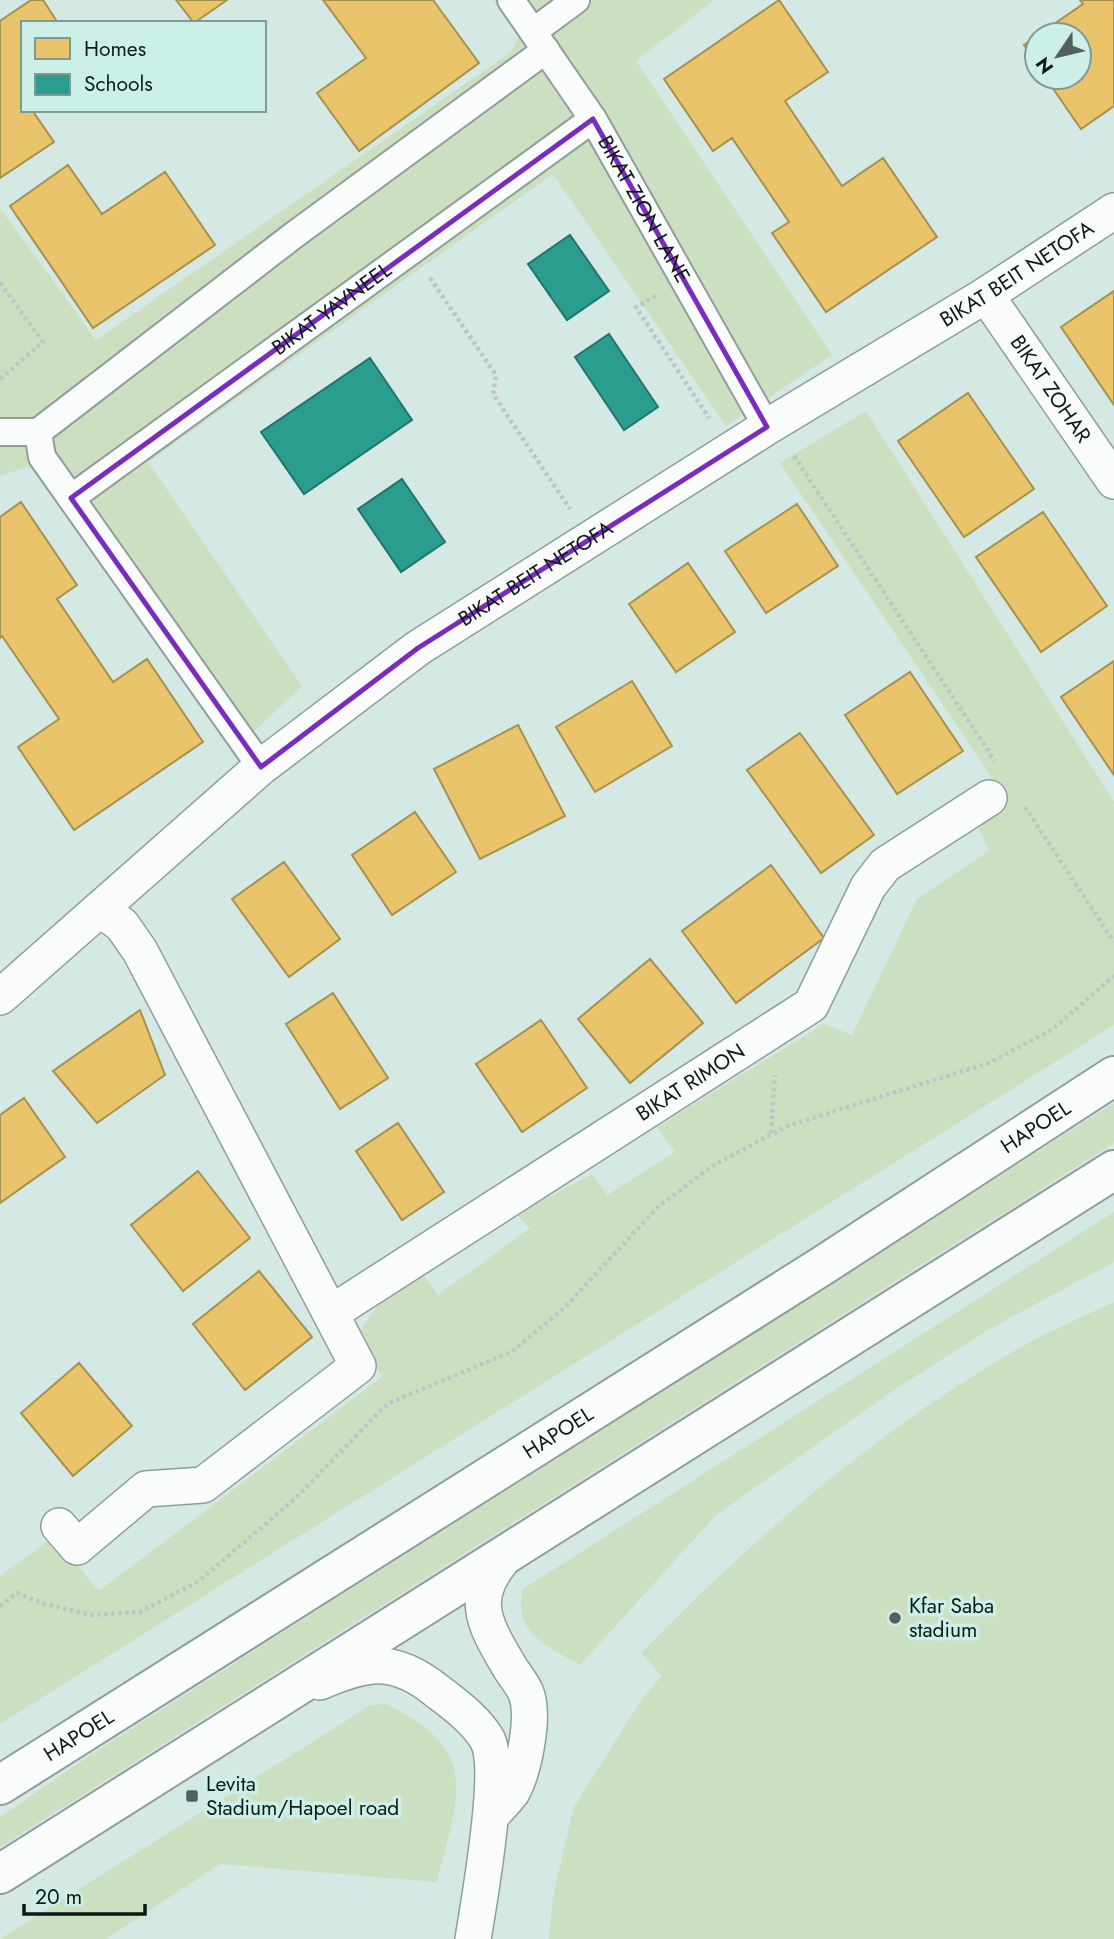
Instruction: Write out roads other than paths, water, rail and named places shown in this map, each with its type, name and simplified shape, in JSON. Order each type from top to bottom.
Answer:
[{"type":"main road","name":"HAPOEL","points":[[0,1785],[822,1266],[1114,1076]]},
{"type":"main road","points":[[0,1874],[1114,1170]]},
{"type":"street","name":"BIKAT ZION LANE","points":[[511,0],[593,119],[767,427]]},
{"type":"street","points":[[0,432],[38,432],[294,235],[540,40],[576,0]]},
{"type":"street","name":"BIKAT YAVNEEL","points":[[71,498],[593,119]]},
{"type":"street","name":"BIKAT BEIT NETOFA","points":[[0,997],[261,767],[418,648],[767,427],[986,295],[1114,211]]},
{"type":"street","name":"BIKAT ZOHAR","points":[[986,295],[1114,481]]},
{"type":"street","points":[[38,432],[42,457],[261,767]]},
{"type":"street","name":"BIKAT RIMON","points":[[331,1313],[811,1005],[868,887],[885,865],[995,785]]},
{"type":"street","points":[[59,1526],[76,1547],[146,1489],[203,1485],[358,1367],[140,951],[122,925],[100,909]]},
{"type":"street","points":[[491,1816],[513,1791],[530,1721],[526,1693],[508,1665],[484,1615],[482,1592],[490,1573],[510,1550]]},
{"type":"street","points":[[270,1704],[358,1666],[391,1666],[423,1680],[463,1711],[488,1740],[491,1816],[473,1939]]},
{"type":"place","name":"Kfar Saba stadium","points":[[895,1618]]},
{"type":"place","name":"Levita Stadium/Hapoel road","points":[[192,1796]]}]
